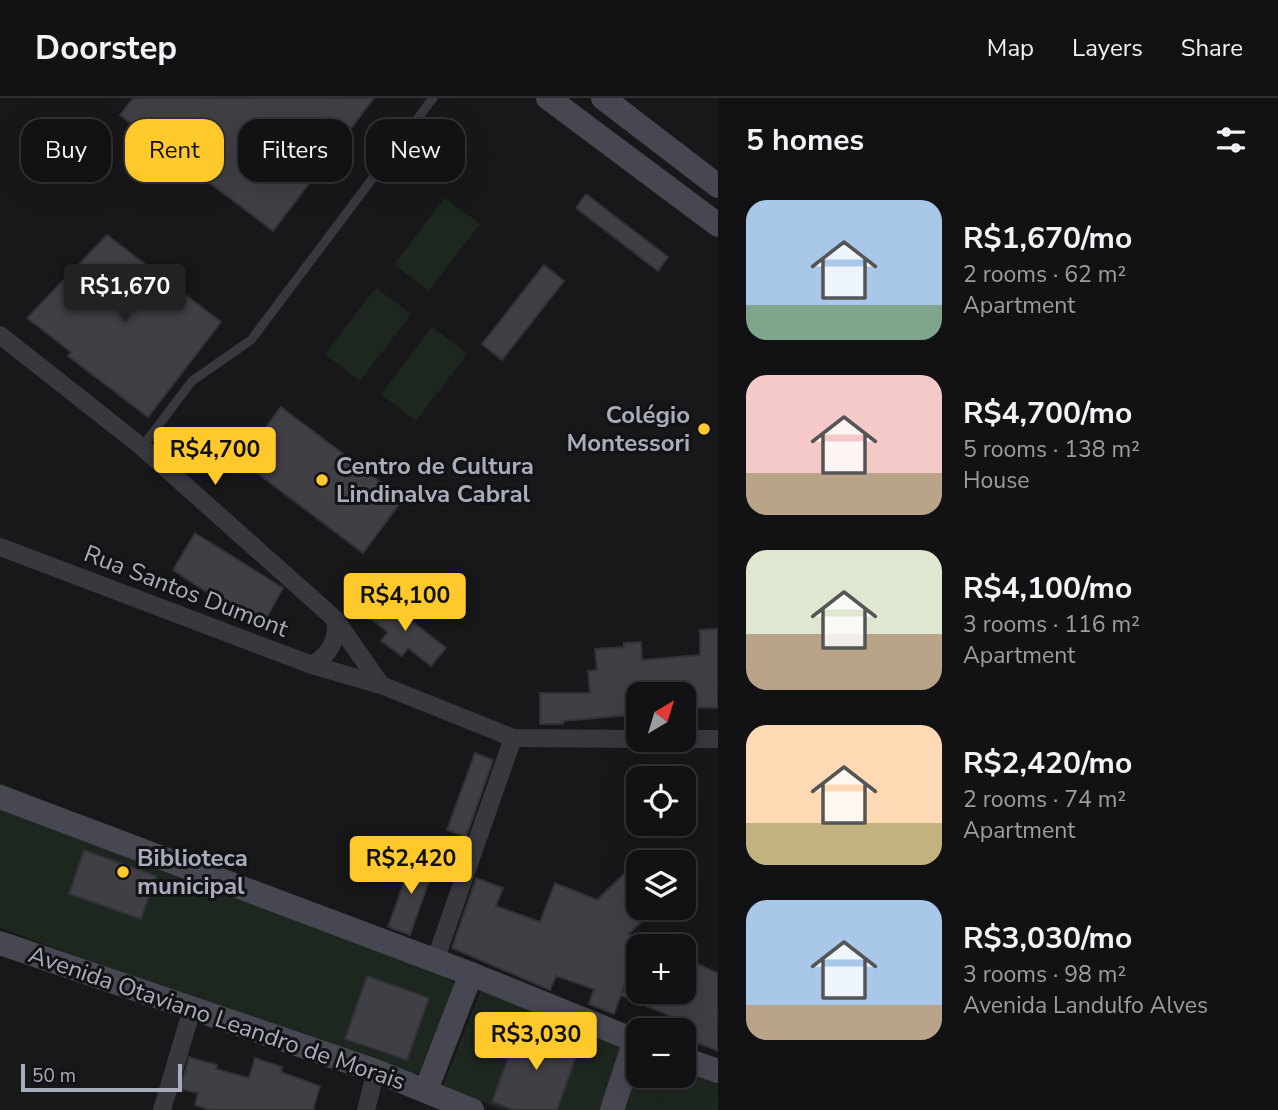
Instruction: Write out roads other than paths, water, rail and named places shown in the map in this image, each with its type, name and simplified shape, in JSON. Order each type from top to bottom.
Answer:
[{"type":"street","points":[[548,98],[718,225]]},
{"type":"street","points":[[603,98],[718,186]]},
{"type":"street","points":[[0,335],[142,447],[335,619],[382,685]]},
{"type":"street","name":"Rua Santos Dumont","points":[[0,547],[312,665],[382,685],[513,738],[626,739]]},
{"type":"street","points":[[312,665],[326,657],[337,631],[335,619]]},
{"type":"street","points":[[435,961],[513,738]]},
{"type":"street","points":[[696,739],[718,739]]},
{"type":"street","points":[[0,797],[471,974],[626,1037]]},
{"type":"street","name":"Avenida Otaviano Leandro de Morais","points":[[0,943],[376,1071],[472,1110]]},
{"type":"street","points":[[426,1090],[471,974]]},
{"type":"street","points":[[162,1110],[192,1009]]},
{"type":"street","points":[[696,1063],[718,1071]]},
{"type":"street","points":[[366,1110],[376,1071]]},
{"type":"street","points":[[612,1110],[626,1071]]},
{"type":"lane","points":[[142,447],[192,381],[251,340],[433,98]]},
{"type":"place","name":"Colégio Montessori","points":[[704,429]]},
{"type":"place","name":"Centro de Cultura Lindinalva Cabral","points":[[322,480]]},
{"type":"place","name":"Biblioteca municipal","points":[[123,872]]}]
